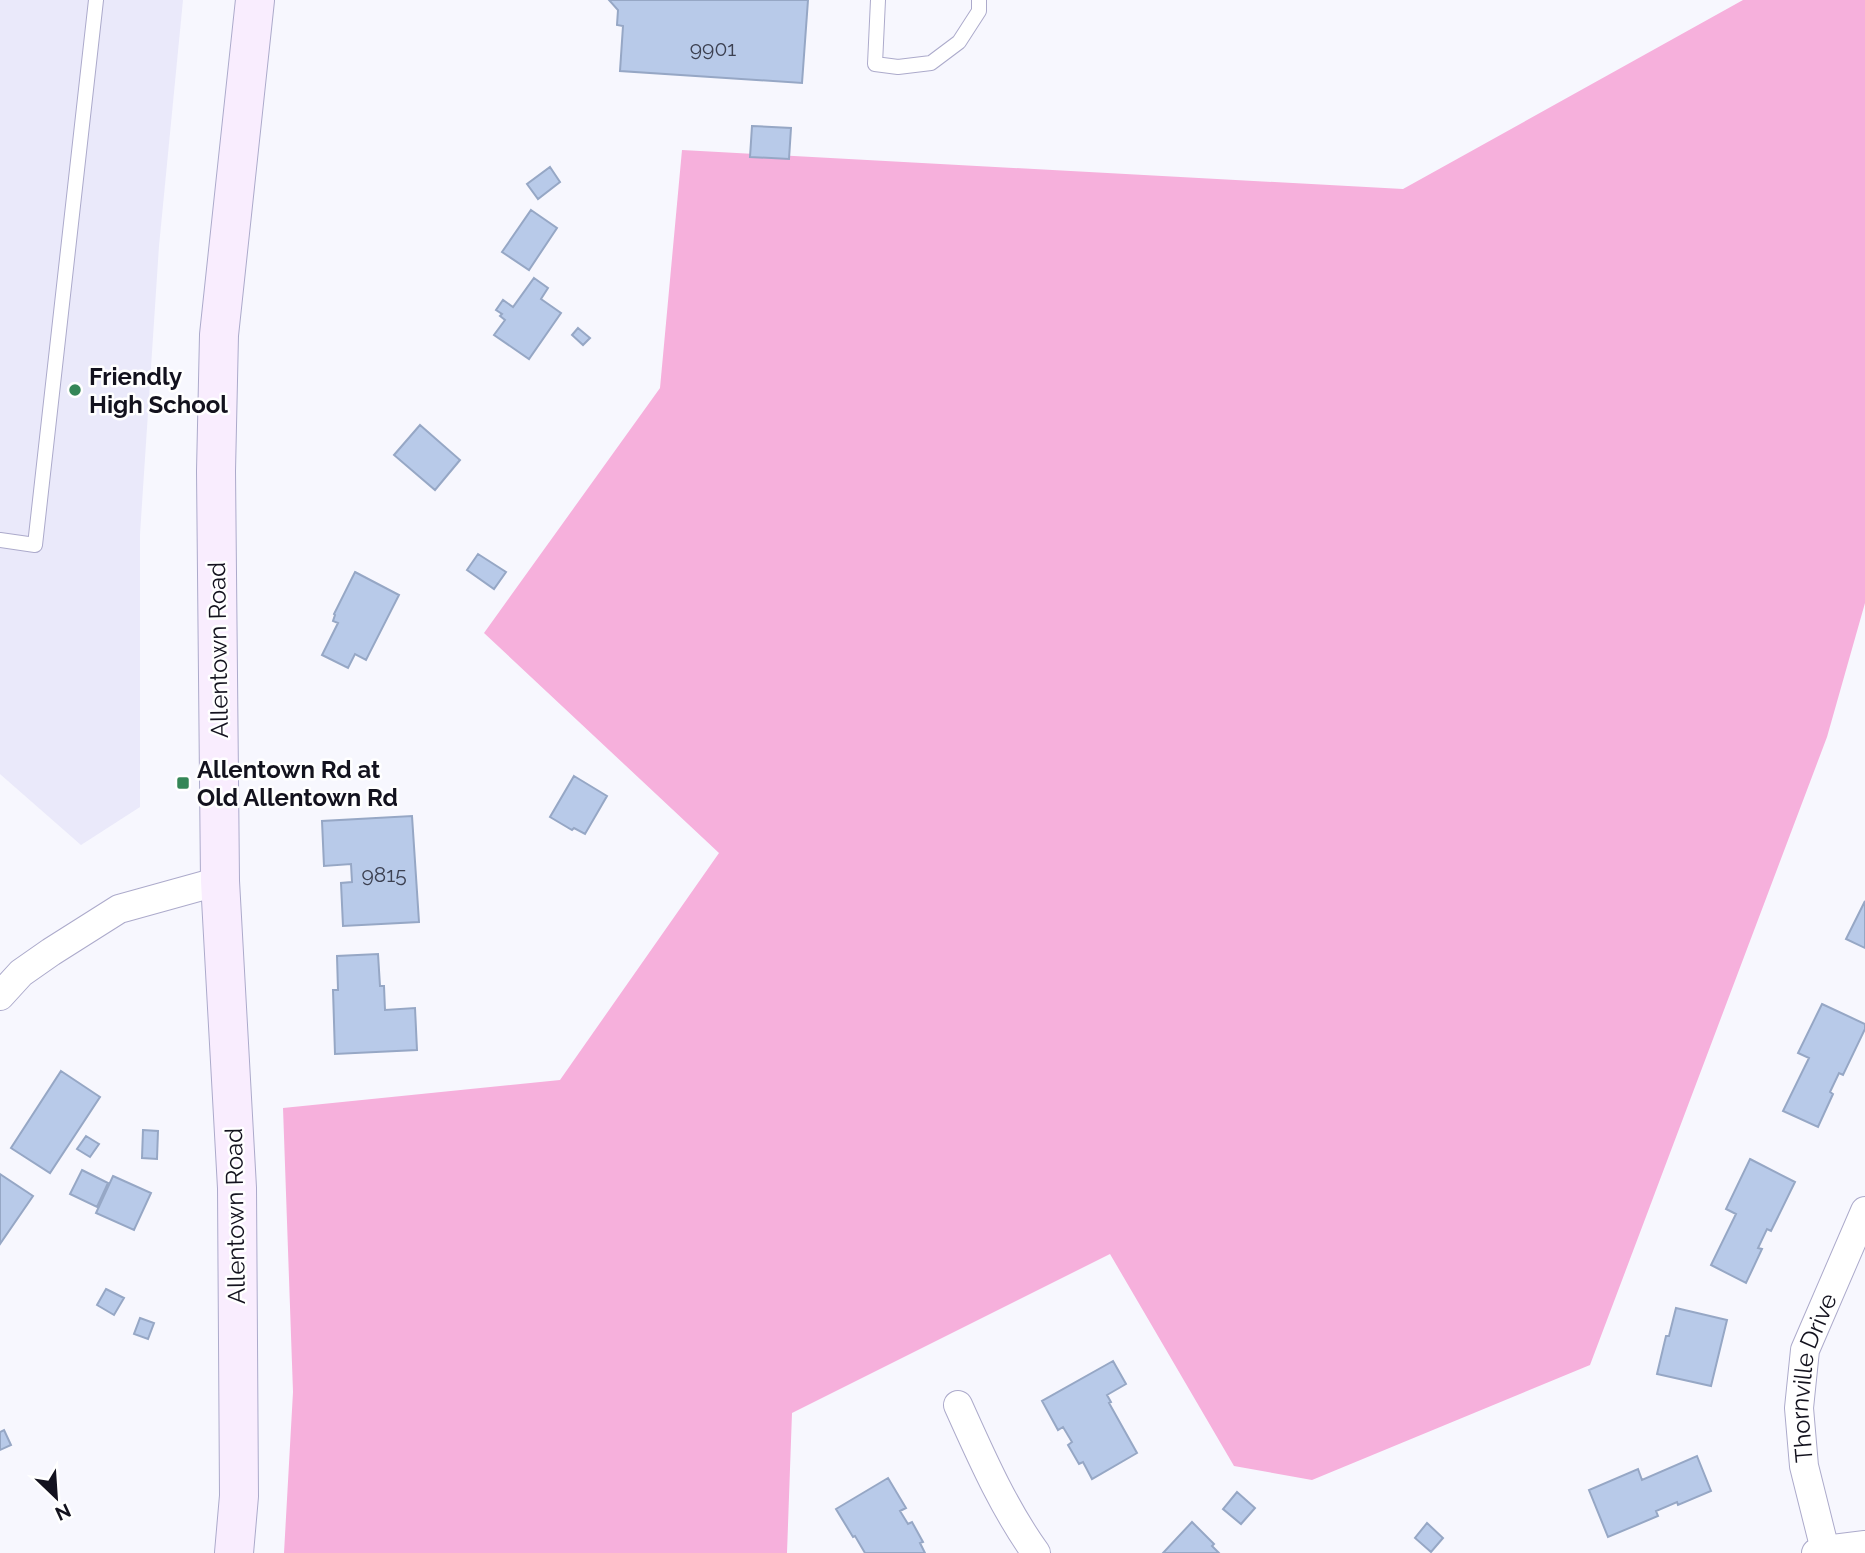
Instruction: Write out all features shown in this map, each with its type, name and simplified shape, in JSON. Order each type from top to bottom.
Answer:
[{"type":"main road","name":"Allentown Road","points":[[234,1553],[239,1496],[237,1188],[220,881],[216,471],[219,335],[254,0]]},
{"type":"street","points":[[0,996],[21,973],[119,909],[220,881]]},
{"type":"street","name":"Thornville Drive","points":[[1821,1552],[1804,1466],[1799,1408],[1805,1350],[1865,1211]]},
{"type":"street","points":[[958,1405],[988,1471],[1021,1532],[1036,1553]]},
{"type":"street","points":[[1821,1552],[1865,1545]]},
{"type":"lane","points":[[0,540],[35,545],[96,0]]},
{"type":"lane","points":[[878,0],[875,64],[898,67],[931,63],[959,42],[979,11],[979,0]]},
{"type":"shaded area","name":"Friendly High School","points":[[0,0],[183,0],[159,246],[140,534],[140,807],[81,845],[0,774]]},
{"type":"shaded area","points":[[1743,0],[1865,0],[1865,603],[1827,737],[1590,1365],[1312,1480],[1234,1466],[1110,1254],[792,1413],[787,1553],[284,1553],[293,1392],[283,1108],[560,1080],[719,853],[484,633],[660,388],[682,150],[1403,189]]},
{"type":"building","points":[[609,0],[808,0],[802,83],[620,71],[623,26],[617,25],[618,10]]},
{"type":"building","points":[[752,126],[791,128],[789,159],[750,157]]},
{"type":"building","points":[[550,167],[560,182],[538,199],[527,184]]},
{"type":"building","points":[[531,210],[557,228],[529,270],[502,252]]},
{"type":"building","points":[[534,278],[548,288],[541,299],[561,313],[529,359],[494,335],[505,320],[496,310],[503,300],[513,307]]},
{"type":"building","points":[[578,328],[590,338],[583,345],[572,335]]},
{"type":"building","points":[[420,425],[460,460],[435,490],[394,455]]},
{"type":"building","points":[[478,554],[506,572],[494,589],[467,570]]},
{"type":"building","points":[[355,572],[399,595],[366,660],[355,654],[348,668],[322,655],[338,623],[333,621],[334,614]]},
{"type":"building","points":[[574,776],[607,796],[585,834],[550,817]]},
{"type":"building","points":[[412,816],[419,922],[343,926],[341,883],[352,882],[351,864],[324,866],[322,821]]},
{"type":"building","points":[[1865,901],[1865,948],[1846,939]]},
{"type":"building","points":[[378,954],[385,1010],[415,1008],[417,1050],[335,1054],[333,990],[338,990],[337,956]]},
{"type":"building","points":[[1822,1004],[1865,1024],[1865,1029],[1843,1075],[1839,1073],[1818,1127],[1783,1111],[1809,1058],[1798,1053]]},
{"type":"building","points":[[61,1071],[100,1097],[50,1173],[11,1148]]},
{"type":"building","points":[[143,1130],[158,1131],[157,1159],[142,1158]]},
{"type":"building","points":[[86,1136],[99,1144],[90,1157],[77,1149]]},
{"type":"building","points":[[1750,1159],[1795,1182],[1771,1231],[1767,1229],[1758,1248],[1762,1249],[1746,1283],[1711,1265],[1736,1214],[1726,1209]]},
{"type":"building","points":[[82,1170],[108,1183],[97,1207],[70,1194]]},
{"type":"building","points":[[0,1174],[33,1196],[0,1244]]},
{"type":"building","points":[[113,1176],[151,1193],[134,1230],[96,1213]]},
{"type":"building","points":[[106,1289],[124,1298],[114,1315],[97,1305]]},
{"type":"building","points":[[1676,1308],[1727,1320],[1711,1386],[1657,1374]]},
{"type":"building","points":[[140,1318],[154,1323],[148,1339],[134,1334]]},
{"type":"building","points":[[1113,1361],[1126,1384],[1107,1395],[1111,1402],[1109,1403],[1137,1453],[1092,1479],[1083,1462],[1079,1464],[1068,1445],[1072,1442],[1063,1427],[1058,1430],[1042,1401]]},
{"type":"building","points":[[4,1430],[11,1445],[0,1450],[0,1432]]},
{"type":"building","points":[[1697,1456],[1711,1491],[1656,1511],[1658,1516],[1608,1537],[1589,1490],[1638,1469],[1642,1480]]},
{"type":"building","points":[[888,1478],[906,1508],[900,1511],[908,1524],[912,1522],[923,1542],[920,1543],[925,1553],[865,1553],[836,1509]]},
{"type":"building","points":[[1237,1492],[1255,1508],[1241,1524],[1223,1509]]},
{"type":"building","points":[[1192,1522],[1214,1544],[1212,1546],[1219,1553],[1163,1553]]},
{"type":"building","points":[[1427,1523],[1443,1538],[1431,1552],[1415,1538]]},
{"type":"place","name":"Friendly High School","points":[[75,390]]},
{"type":"place","name":"Allentown Rd at Old Allentown Rd","points":[[183,783]]}]
